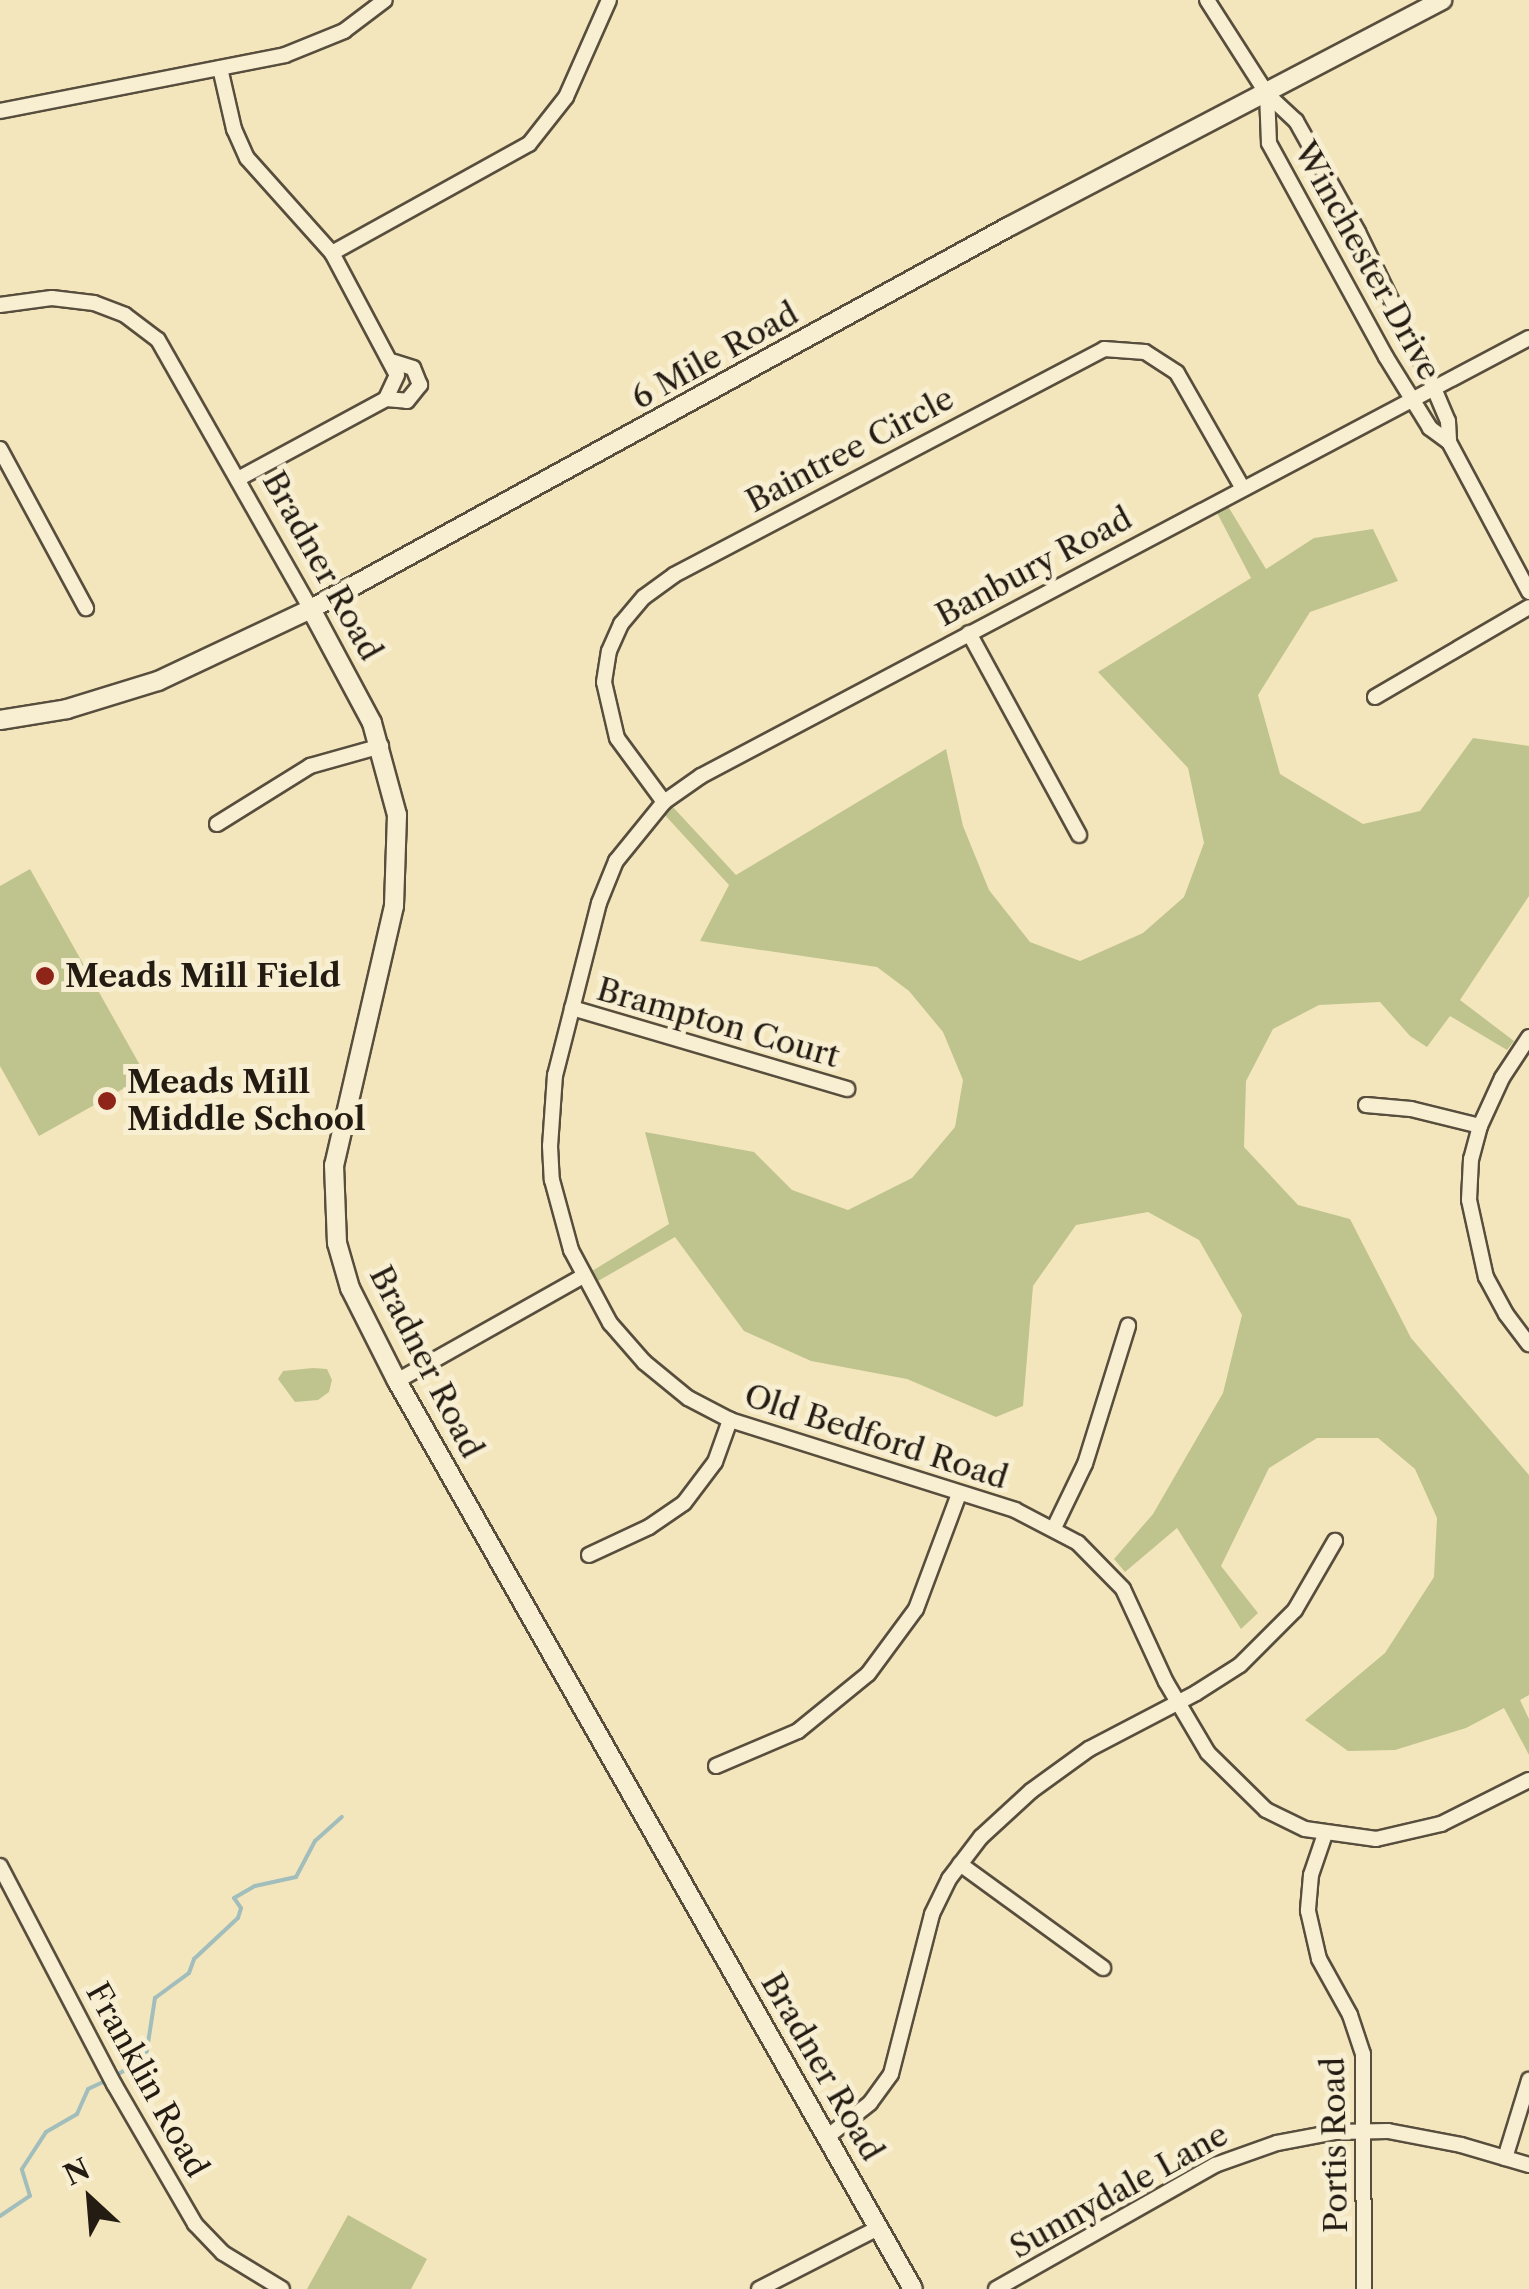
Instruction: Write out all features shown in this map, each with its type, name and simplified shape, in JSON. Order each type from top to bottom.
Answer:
[{"type":"street","points":[[0,110],[220,68],[324,41],[385,0]]},
{"type":"street","points":[[332,253],[510,158],[529,144],[566,96],[610,0]]},
{"type":"street","name":"Winchester Drive","points":[[1207,0],[1267,94],[1296,121],[1358,232],[1434,386],[1448,420],[1449,442],[1529,592]]},
{"type":"street","name":"6 Mile Road","points":[[0,720],[67,709],[158,681],[311,610],[1010,226],[1442,0]]},
{"type":"street","points":[[220,68],[234,128],[247,158],[332,253],[394,362],[396,381],[386,399],[240,478]]},
{"type":"street","name":"Winchester Drive","points":[[1267,94],[1269,143],[1430,428],[1449,442]]},
{"type":"street","name":"Bradner Road","points":[[0,305],[72,298],[108,307],[136,322],[168,351],[362,701],[381,746],[396,815],[397,885],[338,1133],[333,1194],[338,1242],[350,1288],[398,1381],[913,2289]]},
{"type":"street","name":"Banbury Road","points":[[664,802],[701,776],[1529,338]]},
{"type":"street","name":"Baintree Circle","points":[[664,802],[612,725],[605,669],[614,638],[630,612],[656,586],[691,566],[1104,349],[1144,352],[1177,373],[1242,488]]},
{"type":"street","points":[[386,399],[406,401],[420,385],[413,368],[394,362]]},
{"type":"street","points":[[0,449],[86,608]]},
{"type":"street","points":[[1375,697],[1529,607]]},
{"type":"street","points":[[970,633],[1079,835]]},
{"type":"street","points":[[218,824],[310,766],[381,746]]},
{"type":"street","name":"Old Bedford Road","points":[[664,802],[634,833],[608,877],[555,1075],[550,1146],[560,1216],[582,1276],[610,1323],[644,1362],[688,1398],[730,1420],[959,1494],[1054,1528],[1078,1543],[1123,1589],[1177,1702],[1208,1753],[1244,1792],[1282,1820],[1350,1838],[1402,1836],[1441,1824],[1529,1780]]},
{"type":"street","name":"Brampton Court","points":[[572,1008],[848,1090]]},
{"type":"street","points":[[1529,1037],[1502,1078],[1480,1126],[1469,1176],[1475,1242],[1494,1293],[1529,1344]]},
{"type":"street","points":[[1366,1105],[1411,1109],[1480,1126]]},
{"type":"street","points":[[398,1381],[582,1276]]},
{"type":"street","points":[[1054,1528],[1085,1464],[1128,1326]]},
{"type":"street","points":[[589,1555],[648,1527],[684,1503],[706,1478],[730,1420]]},
{"type":"street","points":[[716,1766],[798,1732],[834,1706],[876,1665],[926,1590],[959,1494]]},
{"type":"street","points":[[827,2137],[870,2103],[891,2074],[925,1932],[960,1864],[1000,1817],[1110,1736],[1240,1665],[1275,1633],[1312,1587],[1336,1541]]},
{"type":"street","name":"Portis Road","points":[[1325,1834],[1311,1875],[1309,1921],[1319,1959],[1360,2041],[1365,2132],[1364,2289]]},
{"type":"street","points":[[960,1864],[1019,1903],[1102,1968]]},
{"type":"street","name":"Franklin Road","points":[[0,1866],[111,2077],[205,2237],[282,2289]]},
{"type":"street","points":[[1505,2158],[1529,2080]]},
{"type":"street","name":"Sunnydale Lane","points":[[996,2289],[1231,2157],[1277,2143],[1365,2132],[1424,2136],[1529,2165]]},
{"type":"street","points":[[759,2289],[878,2228]]},
{"type":"green space","points":[[1226,503],[1266,569],[1314,538],[1373,529],[1398,581],[1310,612],[1258,695],[1280,774],[1363,824],[1420,811],[1473,738],[1529,746],[1529,896],[1460,1000],[1514,1041],[1507,1050],[1450,1016],[1427,1047],[1410,1036],[1380,1002],[1319,1005],[1273,1029],[1246,1081],[1244,1147],[1298,1205],[1350,1219],[1411,1338],[1529,1475],[1529,1695],[1520,1700],[1529,1719],[1529,1755],[1504,1708],[1466,1728],[1395,1750],[1348,1751],[1305,1720],[1385,1653],[1434,1577],[1437,1518],[1415,1469],[1378,1438],[1317,1438],[1269,1468],[1221,1566],[1258,1613],[1241,1629],[1177,1528],[1125,1572],[1114,1559],[1153,1514],[1223,1393],[1242,1315],[1199,1240],[1148,1212],[1076,1225],[1033,1286],[1023,1406],[996,1417],[907,1379],[811,1361],[744,1331],[675,1237],[598,1281],[592,1271],[669,1224],[645,1132],[754,1152],[792,1190],[848,1210],[912,1178],[955,1127],[963,1080],[943,1032],[909,991],[877,967],[700,941],[729,885],[663,813],[671,805],[736,875],[946,749],[963,826],[989,890],[1030,942],[1080,961],[1143,933],[1184,897],[1204,843],[1188,768],[1098,672],[1251,578],[1215,509]]},
{"type":"green space","name":"Meads Mill Field","points":[[30,869],[146,1076],[39,1136],[0,1066],[0,886]]},
{"type":"green space","points":[[327,1369],[332,1380],[329,1392],[318,1400],[295,1402],[278,1379],[283,1371]]},
{"type":"green space","points":[[348,2215],[427,2259],[411,2289],[307,2289]]},
{"type":"waterway","points":[[114,2077],[146,2056],[155,1998],[189,1973],[194,1959],[238,1918],[241,1908],[234,1898],[255,1886],[296,1877],[315,1841],[342,1817]]},
{"type":"waterway","points":[[0,2216],[30,2196],[22,2169],[46,2132],[77,2114],[88,2089],[105,2081]]},
{"type":"place","name":"Meads Mill Field","points":[[45,976]]},
{"type":"place","name":"Meads Mill Middle School","points":[[107,1101]]}]
